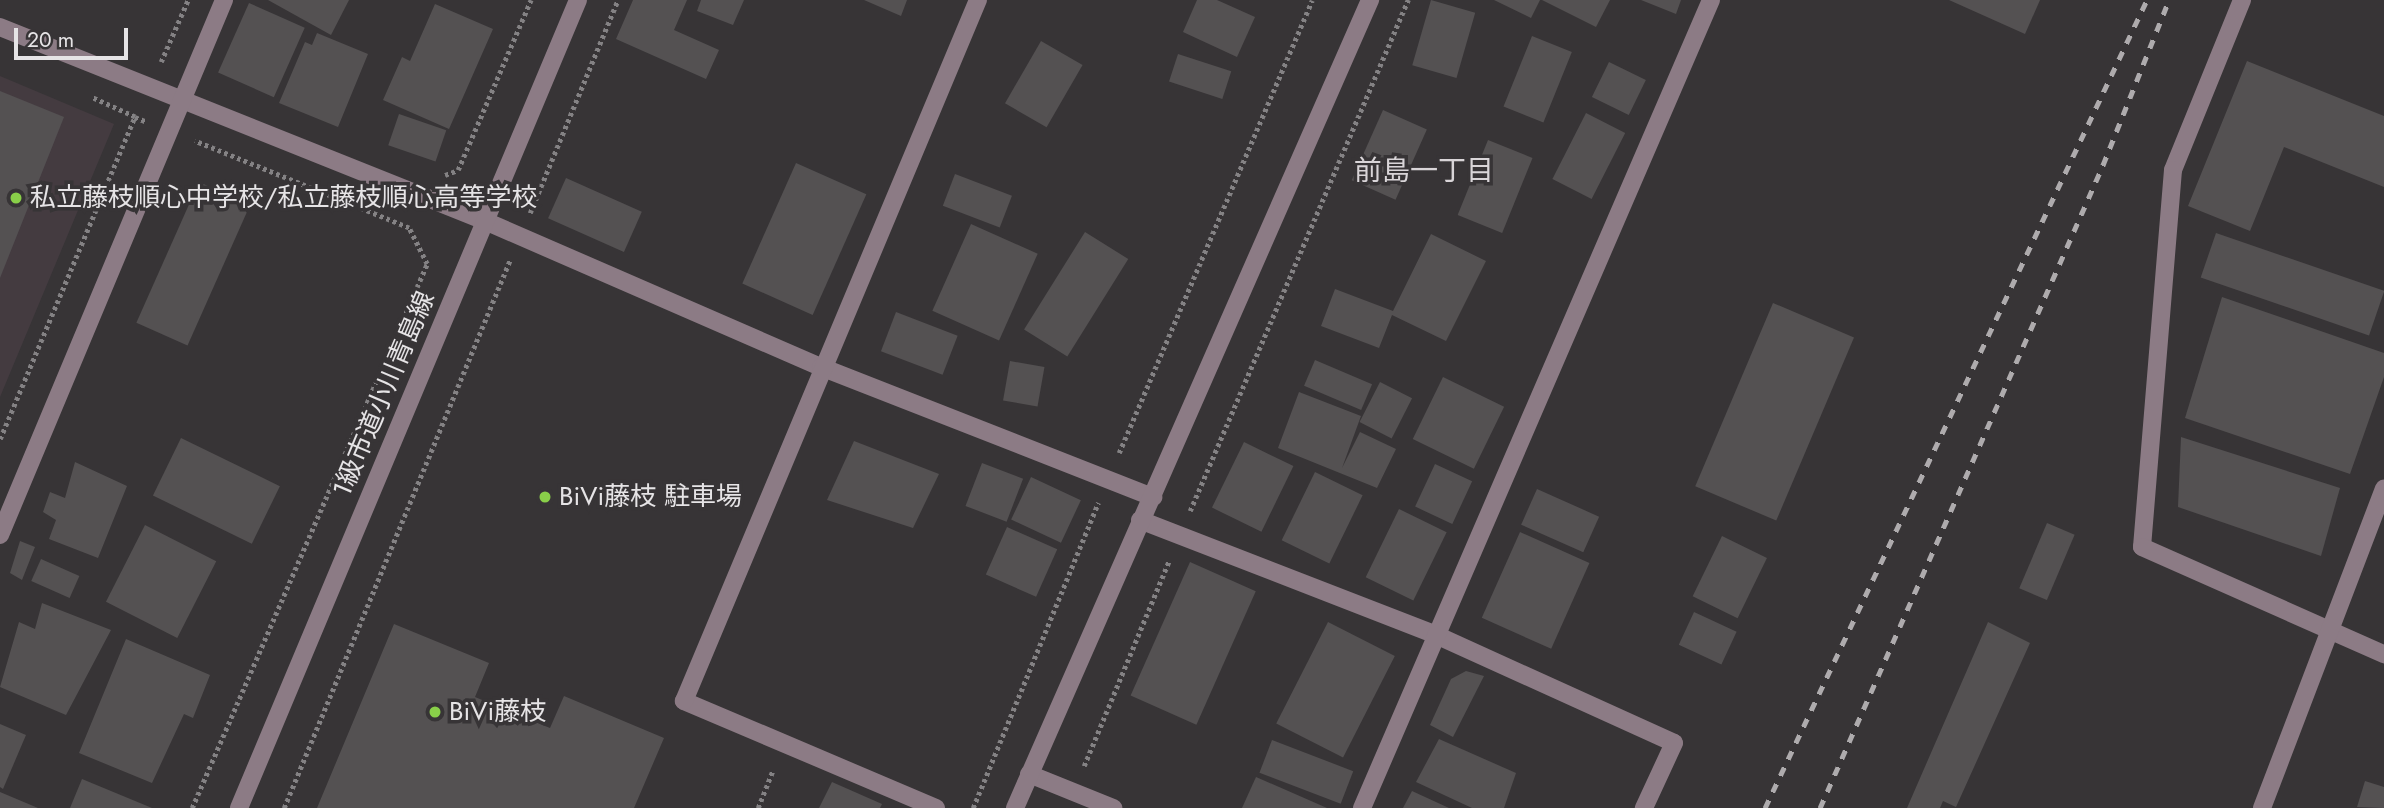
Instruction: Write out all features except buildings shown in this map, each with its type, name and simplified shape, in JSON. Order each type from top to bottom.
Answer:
[{"type":"street","points":[[0,535],[178,101],[224,0]]},
{"type":"street","name":"1級市道小川青島線","points":[[239,808],[578,0]]},
{"type":"street","points":[[936,808],[684,701],[821,368],[978,0]]},
{"type":"street","points":[[1015,808],[1370,0]]},
{"type":"street","points":[[1363,808],[1711,0]]},
{"type":"street","points":[[2242,0],[2173,170],[2143,547],[2384,654]]},
{"type":"street","points":[[0,27],[178,101],[485,221],[821,368],[1153,497]]},
{"type":"street","points":[[2262,808],[2384,489]]},
{"type":"street","points":[[1140,520],[1436,635],[1674,743],[1644,808]]},
{"type":"street","points":[[1029,774],[1113,808]]},
{"type":"path","points":[[150,57],[162,62],[188,0]]},
{"type":"path","points":[[435,179],[458,170],[531,0]]},
{"type":"path","points":[[284,808],[618,0]]},
{"type":"path","points":[[973,808],[1108,480],[1312,0]]},
{"type":"path","points":[[1073,792],[1179,536],[1408,0]]},
{"type":"path","points":[[86,94],[160,127]]},
{"type":"path","points":[[0,439],[135,117]]},
{"type":"path","points":[[185,137],[409,228],[427,264],[192,808]]},
{"type":"path","points":[[758,808],[783,743]]},
{"type":"shaded area","points":[[0,76],[114,124],[0,397]]},
{"type":"railway","points":[[1765,808],[2147,0]]},
{"type":"railway","points":[[1820,808],[2103,165],[2169,0]]},
{"type":"place","name":"私立藤枝順心中学校/私立藤枝順心高等学校","points":[[16,198]]},
{"type":"place","name":"BiVi藤枝 駐車場","points":[[545,497]]},
{"type":"place","name":"BiVi藤枝","points":[[435,712]]},
{"type":"district","name":"前島一丁目","points":[[1424,171]]}]
